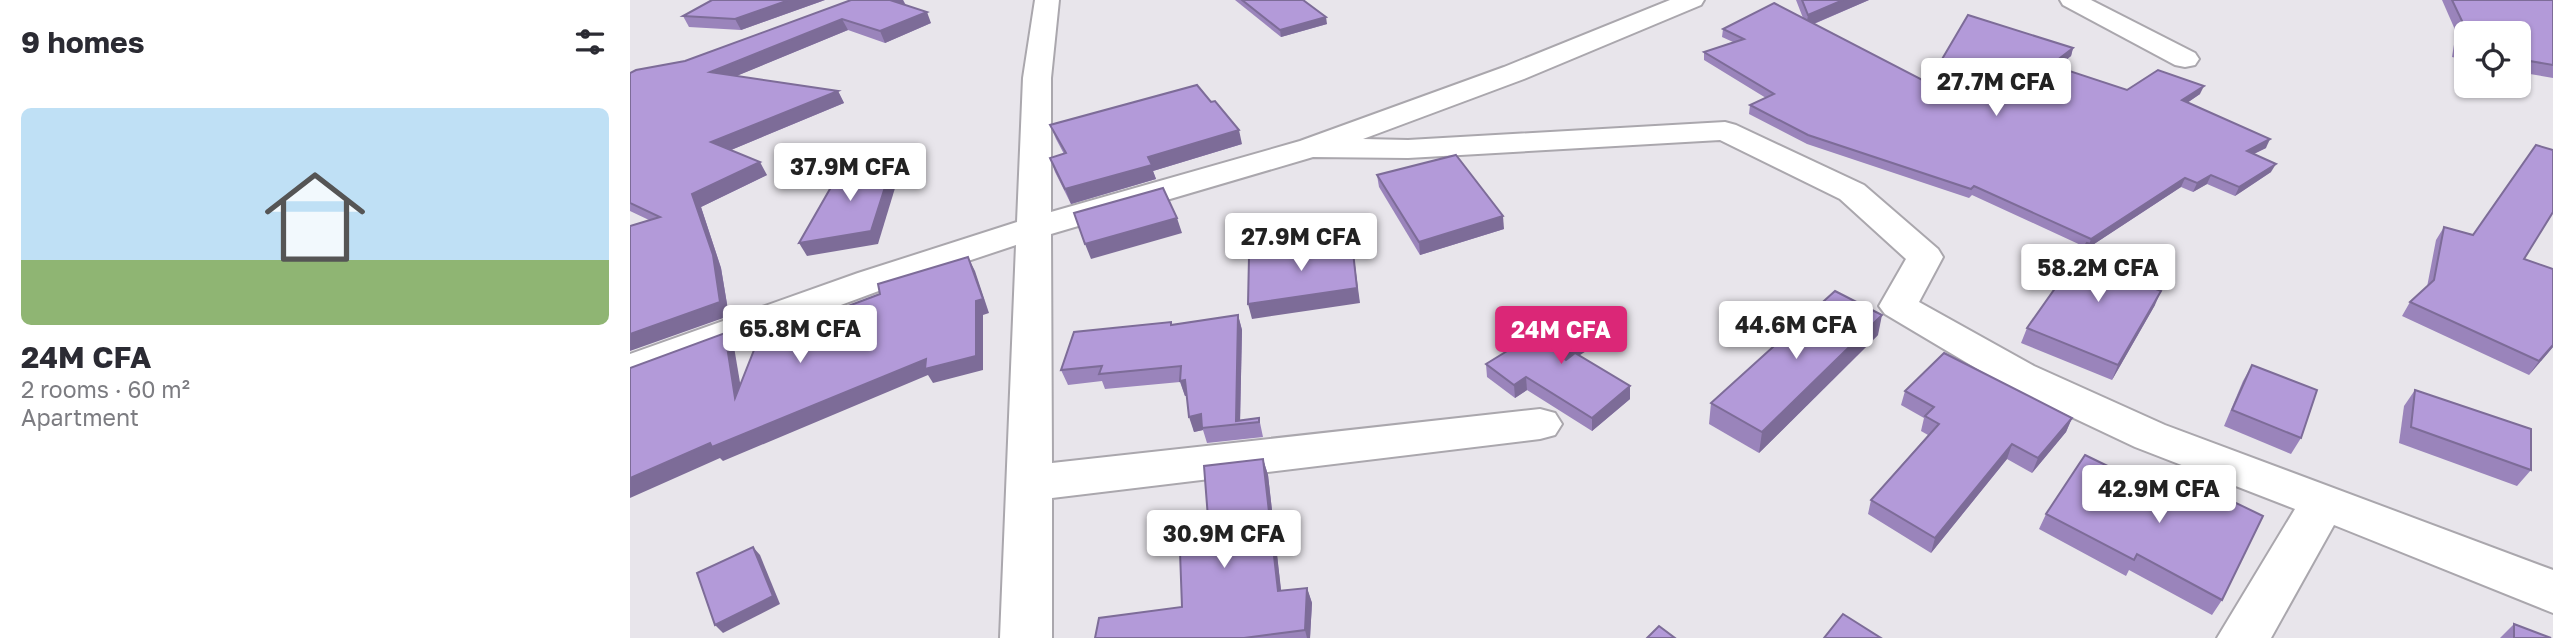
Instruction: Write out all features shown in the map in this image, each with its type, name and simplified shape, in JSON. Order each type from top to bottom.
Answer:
[{"type":"street","points":[[1026,638],[1037,78],[1046,0]]},
{"type":"street","points":[[630,369],[871,281],[1034,228],[1311,148],[1527,68],[1692,0]]},
{"type":"street","points":[[2072,0],[2185,59]]},
{"type":"street","points":[[1311,148],[1408,149],[1725,131],[1852,192],[1925,257],[1898,306],[2021,376],[2150,436],[2324,501],[2553,592]]},
{"type":"street","points":[[1030,483],[1540,424]]},
{"type":"street","points":[[2243,638],[2324,501]]},
{"type":"building","points":[[712,0],[789,0],[735,19],[683,16]]},
{"type":"building","points":[[851,0],[890,0],[927,12],[880,31],[842,19],[710,72],[838,91],[711,142],[760,162],[692,194],[713,255],[720,302],[630,334],[630,226],[660,217],[630,203],[630,73],[685,61]]},
{"type":"building","points":[[1242,0],[1303,0],[1326,17],[1280,30]]},
{"type":"building","points":[[1802,0],[1843,0],[1808,15]]},
{"type":"building","points":[[2452,0],[2553,0],[2553,65],[2531,61],[2531,21],[2462,21]]},
{"type":"building","points":[[1774,3],[1928,83],[1968,15],[2073,48],[2051,65],[2127,90],[2158,70],[2204,86],[2182,100],[2270,139],[2247,151],[2276,164],[2239,187],[2211,175],[2197,183],[2185,178],[2091,239],[1974,186],[1971,189],[1808,135],[1750,105],[1774,94],[1704,52],[1744,39],[1723,29]]},
{"type":"building","points":[[1197,85],[1211,102],[1215,101],[1239,130],[1148,157],[1152,165],[1065,189],[1050,158],[1066,153],[1050,125]]},
{"type":"building","points":[[2536,145],[2553,150],[2553,212],[2524,259],[2553,269],[2553,345],[2539,361],[2410,302],[2434,280],[2444,227],[2473,235]]},
{"type":"building","points":[[1456,155],[1503,216],[1419,242],[1377,175]]},
{"type":"building","points":[[893,162],[871,231],[799,243],[842,168]]},
{"type":"building","points":[[1163,188],[1177,218],[1085,244],[1074,213]]},
{"type":"building","points":[[1352,243],[1357,288],[1248,304],[1249,257]]},
{"type":"building","points":[[2087,243],[2149,260],[2141,283],[2161,291],[2118,365],[2027,328]]},
{"type":"building","points":[[968,257],[983,299],[976,301],[976,356],[925,369],[926,359],[712,447],[710,443],[630,478],[630,368],[725,333],[735,398],[758,340],[880,294],[878,284]]},
{"type":"building","points":[[1835,291],[1882,315],[1762,432],[1711,403]]},
{"type":"building","points":[[1577,308],[1594,333],[1560,355],[1566,360],[1575,353],[1630,386],[1592,418],[1526,377],[1514,385],[1486,364]]},
{"type":"building","points":[[1238,315],[1236,421],[1259,418],[1259,422],[1202,428],[1201,414],[1189,417],[1185,380],[1180,381],[1181,366],[1099,374],[1102,366],[1061,370],[1074,332],[1171,322],[1171,325]]},
{"type":"building","points":[[1944,353],[2072,418],[2038,458],[2012,444],[1935,538],[1871,500],[1939,424],[1925,416],[1934,407],[1905,391]]},
{"type":"building","points":[[2252,365],[2317,390],[2301,438],[2232,410]]},
{"type":"building","points":[[2415,390],[2531,429],[2531,470],[2411,427]]},
{"type":"building","points":[[2085,455],[2194,508],[2205,488],[2263,516],[2222,600],[2137,554],[2134,560],[2046,514]]},
{"type":"building","points":[[1263,459],[1278,591],[1307,588],[1305,630],[1244,638],[1095,638],[1099,618],[1182,607],[1179,524],[1208,518],[1204,466]]},
{"type":"building","points":[[753,547],[773,596],[715,625],[697,573]]},
{"type":"building","points":[[1843,614],[1881,638],[1824,638]]},
{"type":"building","points":[[2514,624],[2551,638],[2514,638]]},
{"type":"building","points":[[1659,626],[1675,638],[1647,638]]}]
